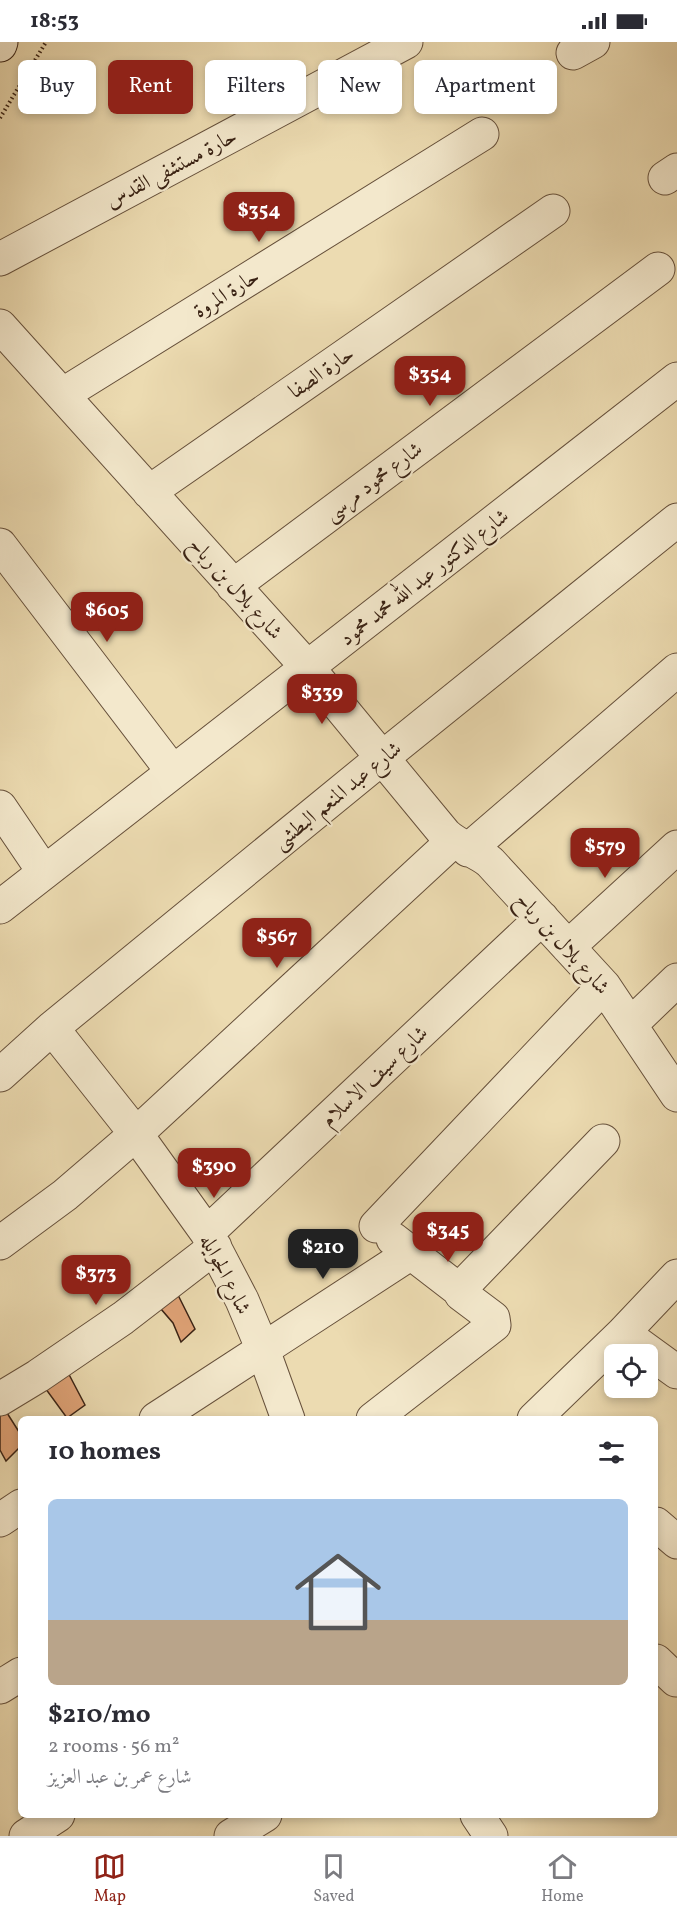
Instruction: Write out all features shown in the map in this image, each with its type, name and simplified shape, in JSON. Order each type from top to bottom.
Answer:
[{"type":"street","name":"حارة مستشفى القدس","points":[[0,259],[406,42]]},
{"type":"street","name":"حارة المروة","points":[[62,395],[482,134]]},
{"type":"street","name":"حارة الصفا","points":[[148,492],[553,211]]},
{"type":"street","name":"شارع محمود مرسى","points":[[233,586],[658,268]]},
{"type":"street","name":"شارع بلال بن رباح","points":[[0,326],[308,668],[382,758],[461,846],[490,862],[604,986],[677,1095]]},
{"type":"street","name":"شارع الدكتور عبد الله محمد محمود","points":[[0,907],[677,379]]},
{"type":"street","name":"شارع عبد المنعم البطشى","points":[[0,1075],[52,1028],[677,520]]},
{"type":"street","points":[[0,545],[173,772]]},
{"type":"street","points":[[0,1243],[65,1195],[461,846],[677,670]]},
{"type":"street","points":[[0,807],[44,872]]},
{"type":"street","points":[[568,947],[677,848]]},
{"type":"street","name":"شارع سيف الاسلام","points":[[0,1399],[123,1318],[211,1240],[542,918]]},
{"type":"street","points":[[630,1025],[677,981]]},
{"type":"street","points":[[377,1416],[494,1325],[494,1318],[367,1219],[604,986]]},
{"type":"street","name":"شارع الجوايله","points":[[52,1028],[136,1134],[211,1240],[242,1300],[287,1416]]},
{"type":"street","points":[[459,1290],[603,1141]]},
{"type":"street","points":[[161,1416],[411,1253]]},
{"type":"street","points":[[537,1416],[623,1333],[677,1276]]},
{"type":"street","points":[[623,1333],[677,1372]]},
{"type":"street","points":[[0,1520],[18,1508]]},
{"type":"street","points":[[658,1526],[677,1542]]},
{"type":"street","points":[[0,1688],[18,1676]]},
{"type":"street","points":[[26,1836],[53,1818]]},
{"type":"street","points":[[231,1836],[260,1818]]},
{"type":"path","points":[[0,118],[46,42]]},
{"type":"building","points":[[171,1281],[195,1329],[181,1342],[173,1323],[161,1309]]},
{"type":"building","points":[[64,1365],[85,1405],[70,1416],[66,1416],[40,1381]]},
{"type":"building","points":[[2,1405],[18,1430],[18,1449],[6,1461],[0,1450],[0,1406]]}]
